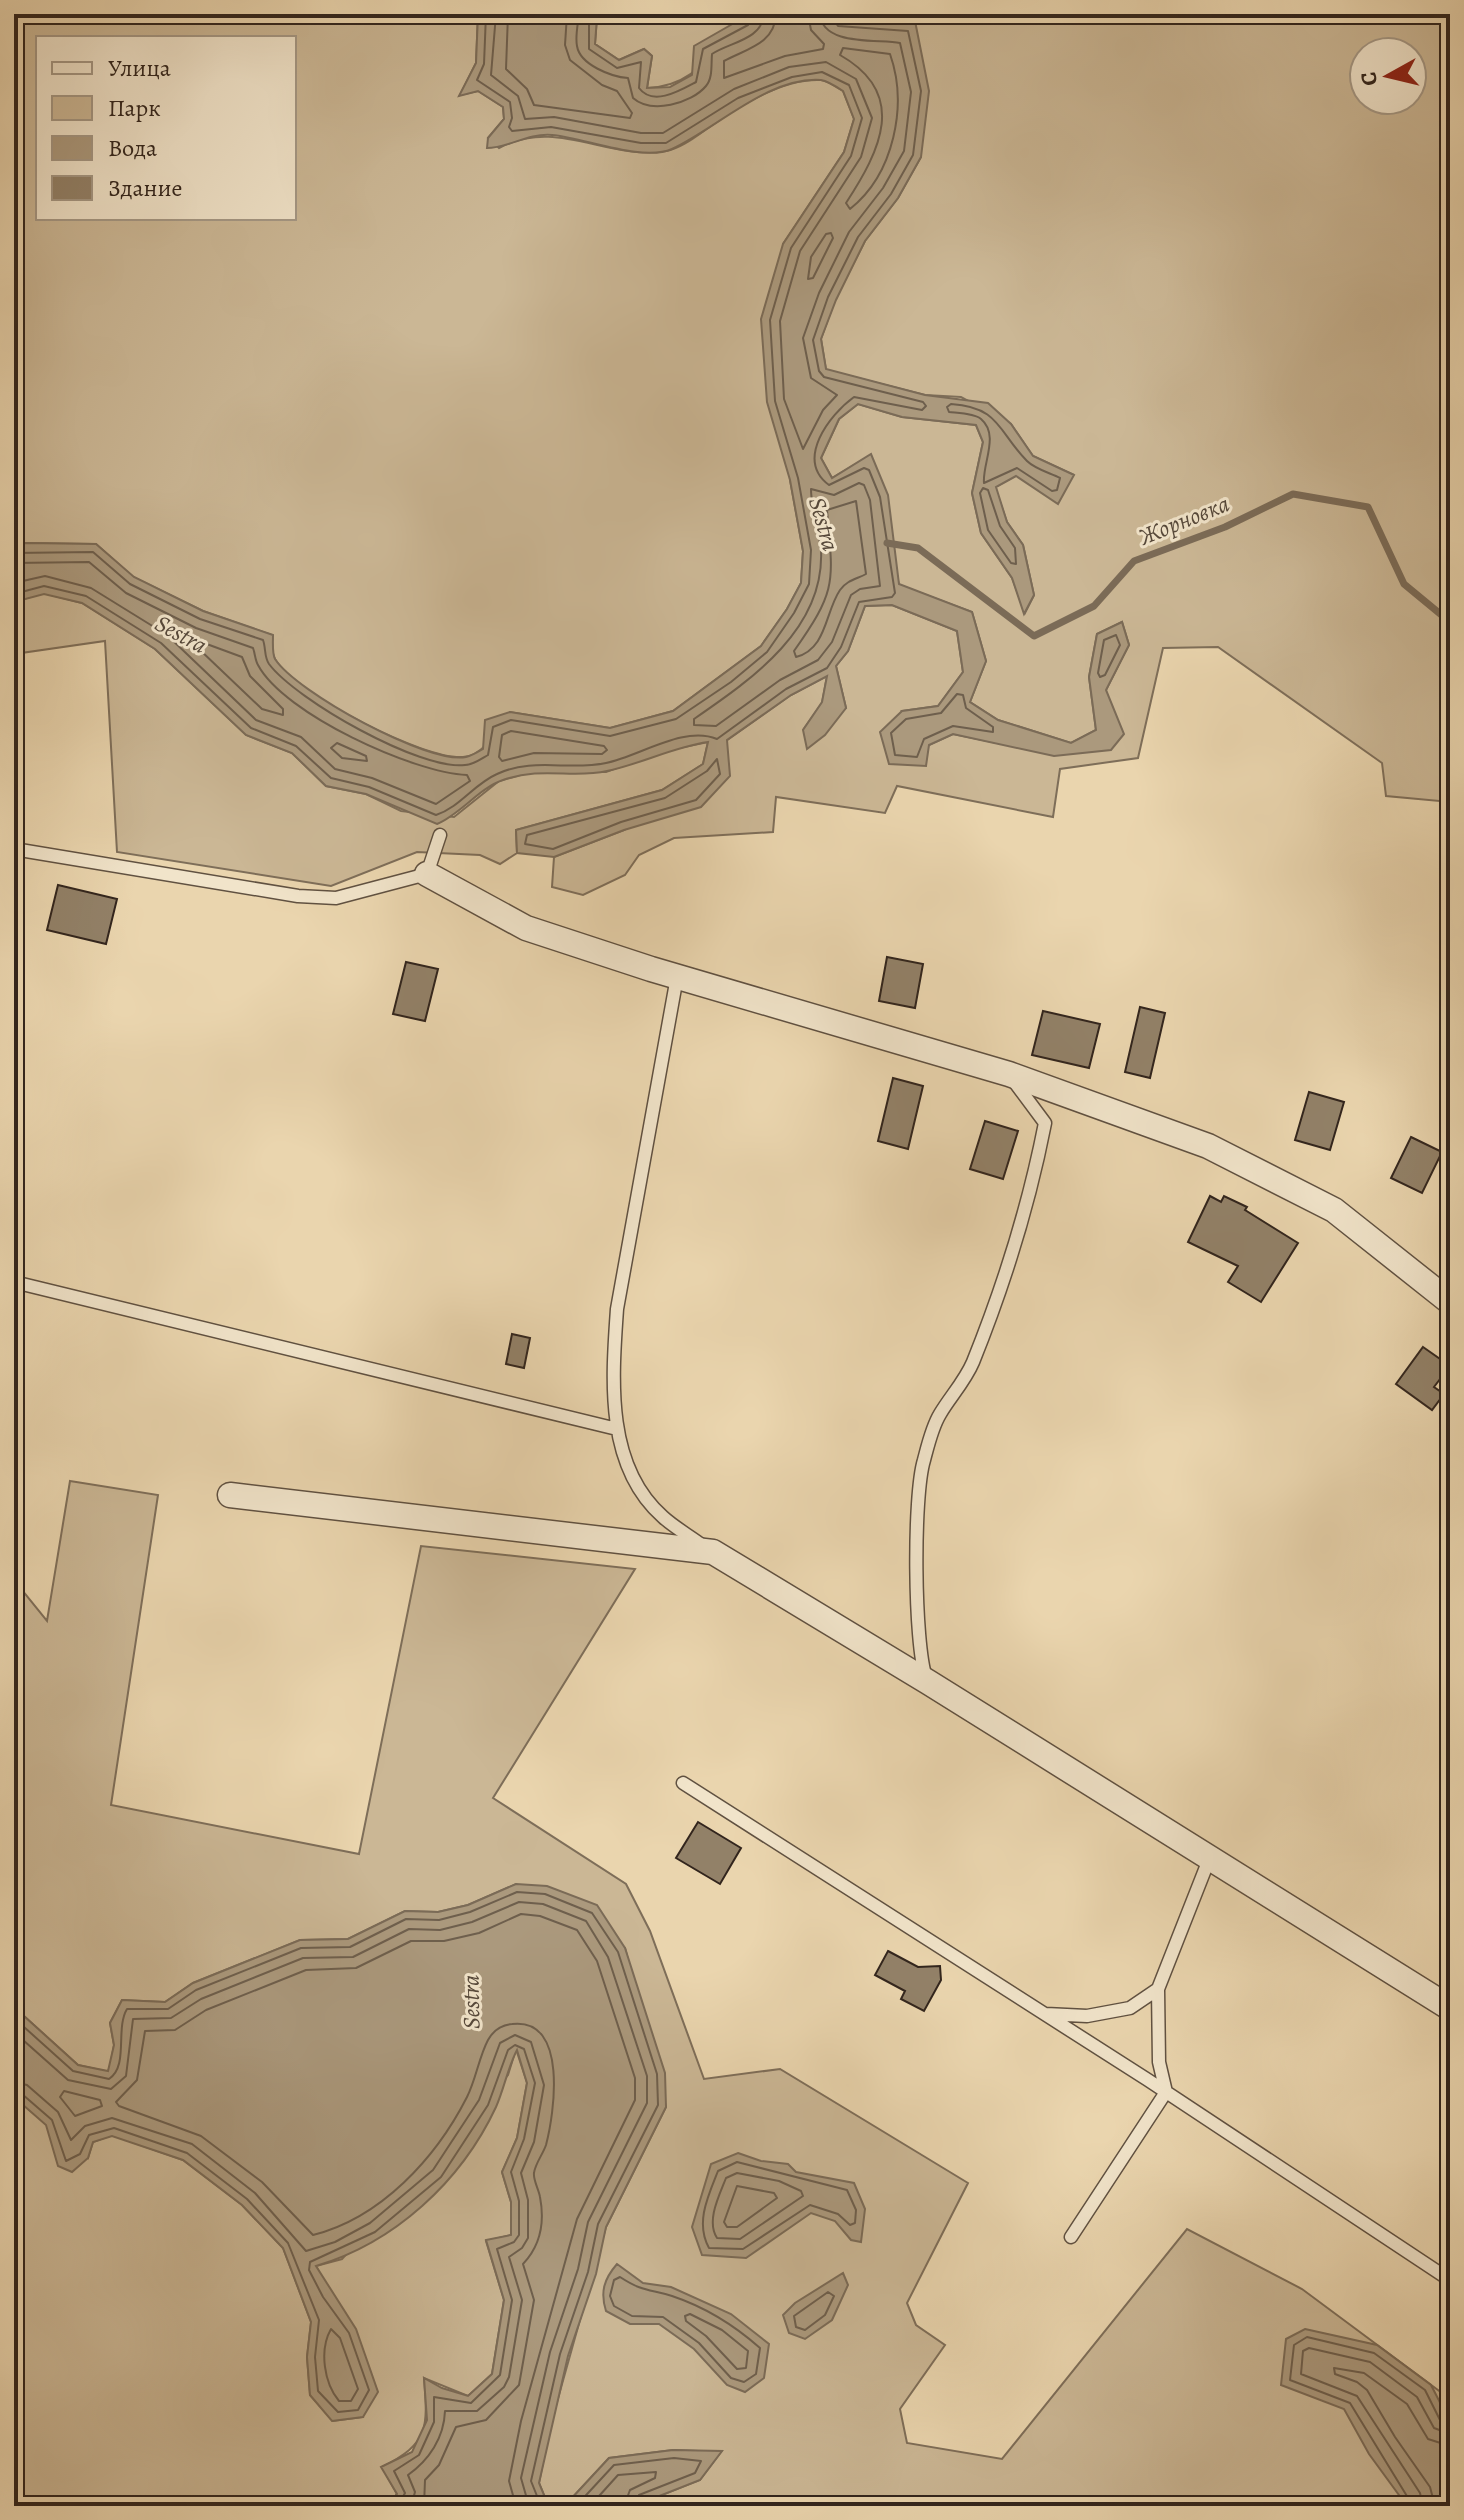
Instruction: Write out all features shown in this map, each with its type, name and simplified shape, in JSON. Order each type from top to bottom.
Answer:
[{"type":"street","points":[[427,874],[526,928],[677,977],[1009,1074],[1208,1146],[1334,1210],[1450,1302]]},
{"type":"street","points":[[230,1495],[713,1552],[928,1682],[1450,2008]]},
{"type":"lane","points":[[14,849],[298,896],[336,898],[385,882],[427,874],[440,835]]},
{"type":"lane","points":[[677,977],[617,1309],[613,1362],[617,1429],[633,1482],[662,1517],[713,1552]]},
{"type":"lane","points":[[928,1682],[920,1660],[918,1631],[923,1464],[938,1417],[971,1367],[1005,1276],[1035,1176],[1045,1123],[1009,1074]]},
{"type":"lane","points":[[14,1282],[617,1429]]},
{"type":"lane","points":[[683,1783],[1166,2092],[1450,2280]]},
{"type":"lane","points":[[1071,2237],[1166,2092],[1159,2062],[1158,1989],[1210,1857]]},
{"type":"lane","points":[[1044,2014],[1087,2016],[1130,2008],[1158,1989]]},
{"type":"green space","points":[[14,14],[478,14],[476,63],[460,95],[478,91],[503,107],[504,119],[488,138],[499,148],[542,137],[623,150],[666,151],[685,144],[737,108],[793,83],[821,80],[843,91],[854,119],[844,152],[783,244],[790,480],[803,551],[801,583],[761,646],[673,711],[610,728],[510,712],[478,752],[463,757],[444,755],[391,737],[333,706],[287,673],[275,659],[272,635],[203,611],[133,577],[96,544],[26,543],[14,546]]},
{"type":"green space","points":[[591,14],[750,14],[694,72],[681,80],[647,88],[652,56],[644,49],[619,60],[595,44],[597,17]]},
{"type":"green space","points":[[829,14],[1450,14],[1450,802],[1386,796],[1382,763],[1218,647],[1163,648],[1138,758],[1060,769],[1053,817],[897,786],[885,813],[776,797],[773,832],[674,838],[639,855],[625,875],[583,895],[552,887],[554,857],[624,830],[729,776],[726,741],[791,695],[827,676],[822,703],[803,730],[846,708],[836,666],[848,651],[865,606],[892,605],[957,631],[963,672],[938,706],[902,711],[929,745],[953,734],[997,743],[1110,750],[1106,690],[1129,645],[1122,622],[1097,634],[1089,677],[1096,730],[1071,743],[998,720],[970,702],[986,661],[972,612],[899,585],[871,455],[832,478],[821,458],[839,419],[858,404],[902,417],[976,425],[983,442],[972,493],[981,533],[1012,578],[1025,613],[1034,595],[1023,545],[1007,522],[995,487],[1015,476],[1074,475],[1033,456],[1011,424],[961,397],[925,395],[826,370],[821,339],[835,300],[865,241],[898,198],[921,157],[915,21],[896,24]]},
{"type":"green space","points":[[43,593],[82,603],[155,649],[246,735],[292,753],[326,786],[366,794],[401,811],[454,817],[499,781],[535,771],[606,772],[665,751],[708,742],[703,764],[662,790],[516,830],[517,853],[500,864],[480,855],[417,852],[331,886],[117,852],[105,641],[14,654],[14,602]]},
{"type":"green space","points":[[70,1481],[158,1495],[111,1805],[359,1854],[421,1546],[635,1569],[493,1798],[626,1884],[650,1931],[704,2079],[780,2069],[968,2183],[907,2303],[916,2325],[945,2345],[900,2409],[907,2443],[1002,2459],[1187,2229],[1302,2289],[1450,2399],[1450,2506],[634,2506],[700,2480],[721,2452],[673,2450],[609,2458],[571,2499],[546,2500],[539,2483],[550,2427],[606,2227],[666,2107],[625,1948],[516,1884],[468,1905],[438,1912],[405,1911],[348,1939],[300,1940],[193,1983],[165,2002],[122,2000],[110,2023],[114,2045],[109,2072],[78,2065],[14,2007],[14,1580],[47,1621]]},
{"type":"green space","points":[[516,2049],[527,2083],[517,2138],[502,2172],[511,2202],[511,2235],[486,2241],[504,2300],[492,2374],[468,2396],[424,2378],[426,2410],[422,2433],[409,2450],[382,2467],[397,2494],[387,2506],[14,2506],[14,2097],[88,2158],[93,2142],[112,2135],[183,2160],[242,2205],[283,2248],[311,2322],[307,2357],[310,2395],[333,2421],[363,2417],[330,2293],[316,2266],[342,2259],[508,2075]]},
{"type":"water","name":"Sestra","points":[[478,14],[591,14],[597,17],[595,44],[619,60],[644,49],[652,56],[647,88],[670,87],[692,75],[694,46],[750,14],[829,14],[896,24],[915,21],[929,91],[921,157],[898,198],[865,241],[836,300],[821,339],[826,369],[925,395],[988,403],[1011,424],[1033,456],[1074,475],[1058,504],[1016,476],[996,487],[1007,522],[1023,545],[1034,595],[1024,614],[1012,578],[981,533],[972,493],[983,442],[976,425],[902,417],[858,404],[839,419],[821,458],[832,478],[871,454],[888,495],[899,584],[972,612],[986,661],[970,702],[998,720],[1071,743],[1096,730],[1089,677],[1097,634],[1122,622],[1129,645],[1106,690],[1124,734],[1111,750],[1054,756],[953,734],[929,745],[926,766],[889,764],[880,732],[902,711],[938,706],[963,672],[957,631],[892,605],[865,606],[848,651],[836,666],[846,708],[825,735],[807,749],[803,730],[822,702],[827,676],[791,695],[727,740],[730,776],[701,807],[624,830],[554,857],[517,853],[516,830],[662,790],[703,764],[708,742],[607,771],[531,774],[503,780],[437,824],[366,794],[326,786],[292,753],[246,735],[155,649],[82,603],[44,594],[14,602],[14,546],[26,543],[96,544],[134,577],[203,611],[273,635],[275,659],[308,689],[335,707],[395,738],[448,756],[466,757],[483,749],[485,720],[510,712],[610,728],[673,711],[761,646],[801,583],[803,551],[790,480],[767,402],[761,319],[783,244],[844,152],[854,119],[843,91],[821,80],[782,86],[689,140],[660,152],[630,151],[552,135],[534,136],[487,148],[488,138],[504,119],[503,107],[478,91],[459,96],[476,63]]},
{"type":"water","name":"Sestra","points":[[516,1884],[547,1886],[597,1905],[625,1948],[665,2073],[666,2107],[606,2227],[596,2274],[568,2356],[539,2483],[546,2500],[571,2499],[609,2458],[673,2450],[722,2451],[700,2480],[634,2506],[387,2506],[397,2494],[381,2467],[412,2452],[427,2420],[424,2378],[442,2388],[468,2396],[492,2374],[504,2300],[486,2240],[511,2235],[511,2202],[502,2172],[517,2138],[527,2083],[517,2050],[496,2107],[464,2160],[444,2184],[422,2206],[372,2242],[316,2266],[356,2329],[378,2392],[363,2417],[332,2421],[310,2395],[307,2357],[311,2322],[283,2248],[242,2205],[183,2160],[112,2136],[93,2142],[88,2158],[72,2172],[58,2166],[46,2125],[14,2097],[14,2007],[78,2065],[108,2071],[114,2045],[110,2023],[122,2000],[165,2002],[193,1983],[300,1940],[348,1939],[405,1911],[438,1912],[468,1905]]},
{"type":"water","points":[[738,2153],[761,2161],[788,2164],[796,2172],[854,2183],[865,2209],[861,2242],[851,2240],[835,2221],[811,2213],[746,2258],[702,2255],[692,2227],[711,2164]]},
{"type":"water","points":[[617,2264],[643,2283],[671,2287],[731,2314],[769,2344],[764,2378],[745,2392],[727,2385],[694,2349],[659,2324],[630,2324],[606,2311],[604,2286]]},
{"type":"water","points":[[843,2273],[848,2285],[832,2320],[805,2339],[789,2333],[783,2315],[795,2303]]},
{"type":"water","points":[[1305,2329],[1377,2345],[1431,2385],[1450,2422],[1450,2506],[1407,2506],[1369,2454],[1344,2409],[1281,2385],[1286,2339]]},
{"type":"building","points":[[58,885],[117,899],[106,944],[47,930]]},
{"type":"building","points":[[887,957],[923,964],[915,1008],[879,1001]]},
{"type":"building","points":[[406,962],[438,969],[425,1021],[393,1014]]},
{"type":"building","points":[[1140,1007],[1165,1013],[1150,1078],[1125,1072]]},
{"type":"building","points":[[1043,1011],[1100,1024],[1089,1068],[1032,1055]]},
{"type":"building","points":[[893,1078],[923,1086],[908,1149],[878,1141]]},
{"type":"building","points":[[1309,1092],[1344,1102],[1330,1150],[1295,1140]]},
{"type":"building","points":[[985,1121],[1018,1131],[1003,1179],[970,1169]]},
{"type":"building","points":[[1411,1137],[1442,1152],[1422,1193],[1391,1178]]},
{"type":"building","points":[[1210,1196],[1221,1202],[1224,1196],[1247,1207],[1245,1210],[1298,1243],[1261,1302],[1228,1282],[1238,1266],[1188,1242]]},
{"type":"building","points":[[512,1334],[530,1338],[524,1368],[506,1364]]},
{"type":"building","points":[[1423,1347],[1450,1366],[1434,1387],[1444,1394],[1432,1410],[1396,1384]]},
{"type":"building","points":[[698,1822],[741,1848],[720,1884],[676,1858]]},
{"type":"building","points":[[888,1951],[918,1967],[940,1966],[941,1980],[924,2011],[901,1999],[905,1991],[875,1975]]},
{"type":"waterway","name":"Жорновка","points":[[887,543],[918,548],[1034,636],[1094,606],[1134,561],[1225,527],[1293,494],[1368,507],[1404,584],[1450,622]]}]
